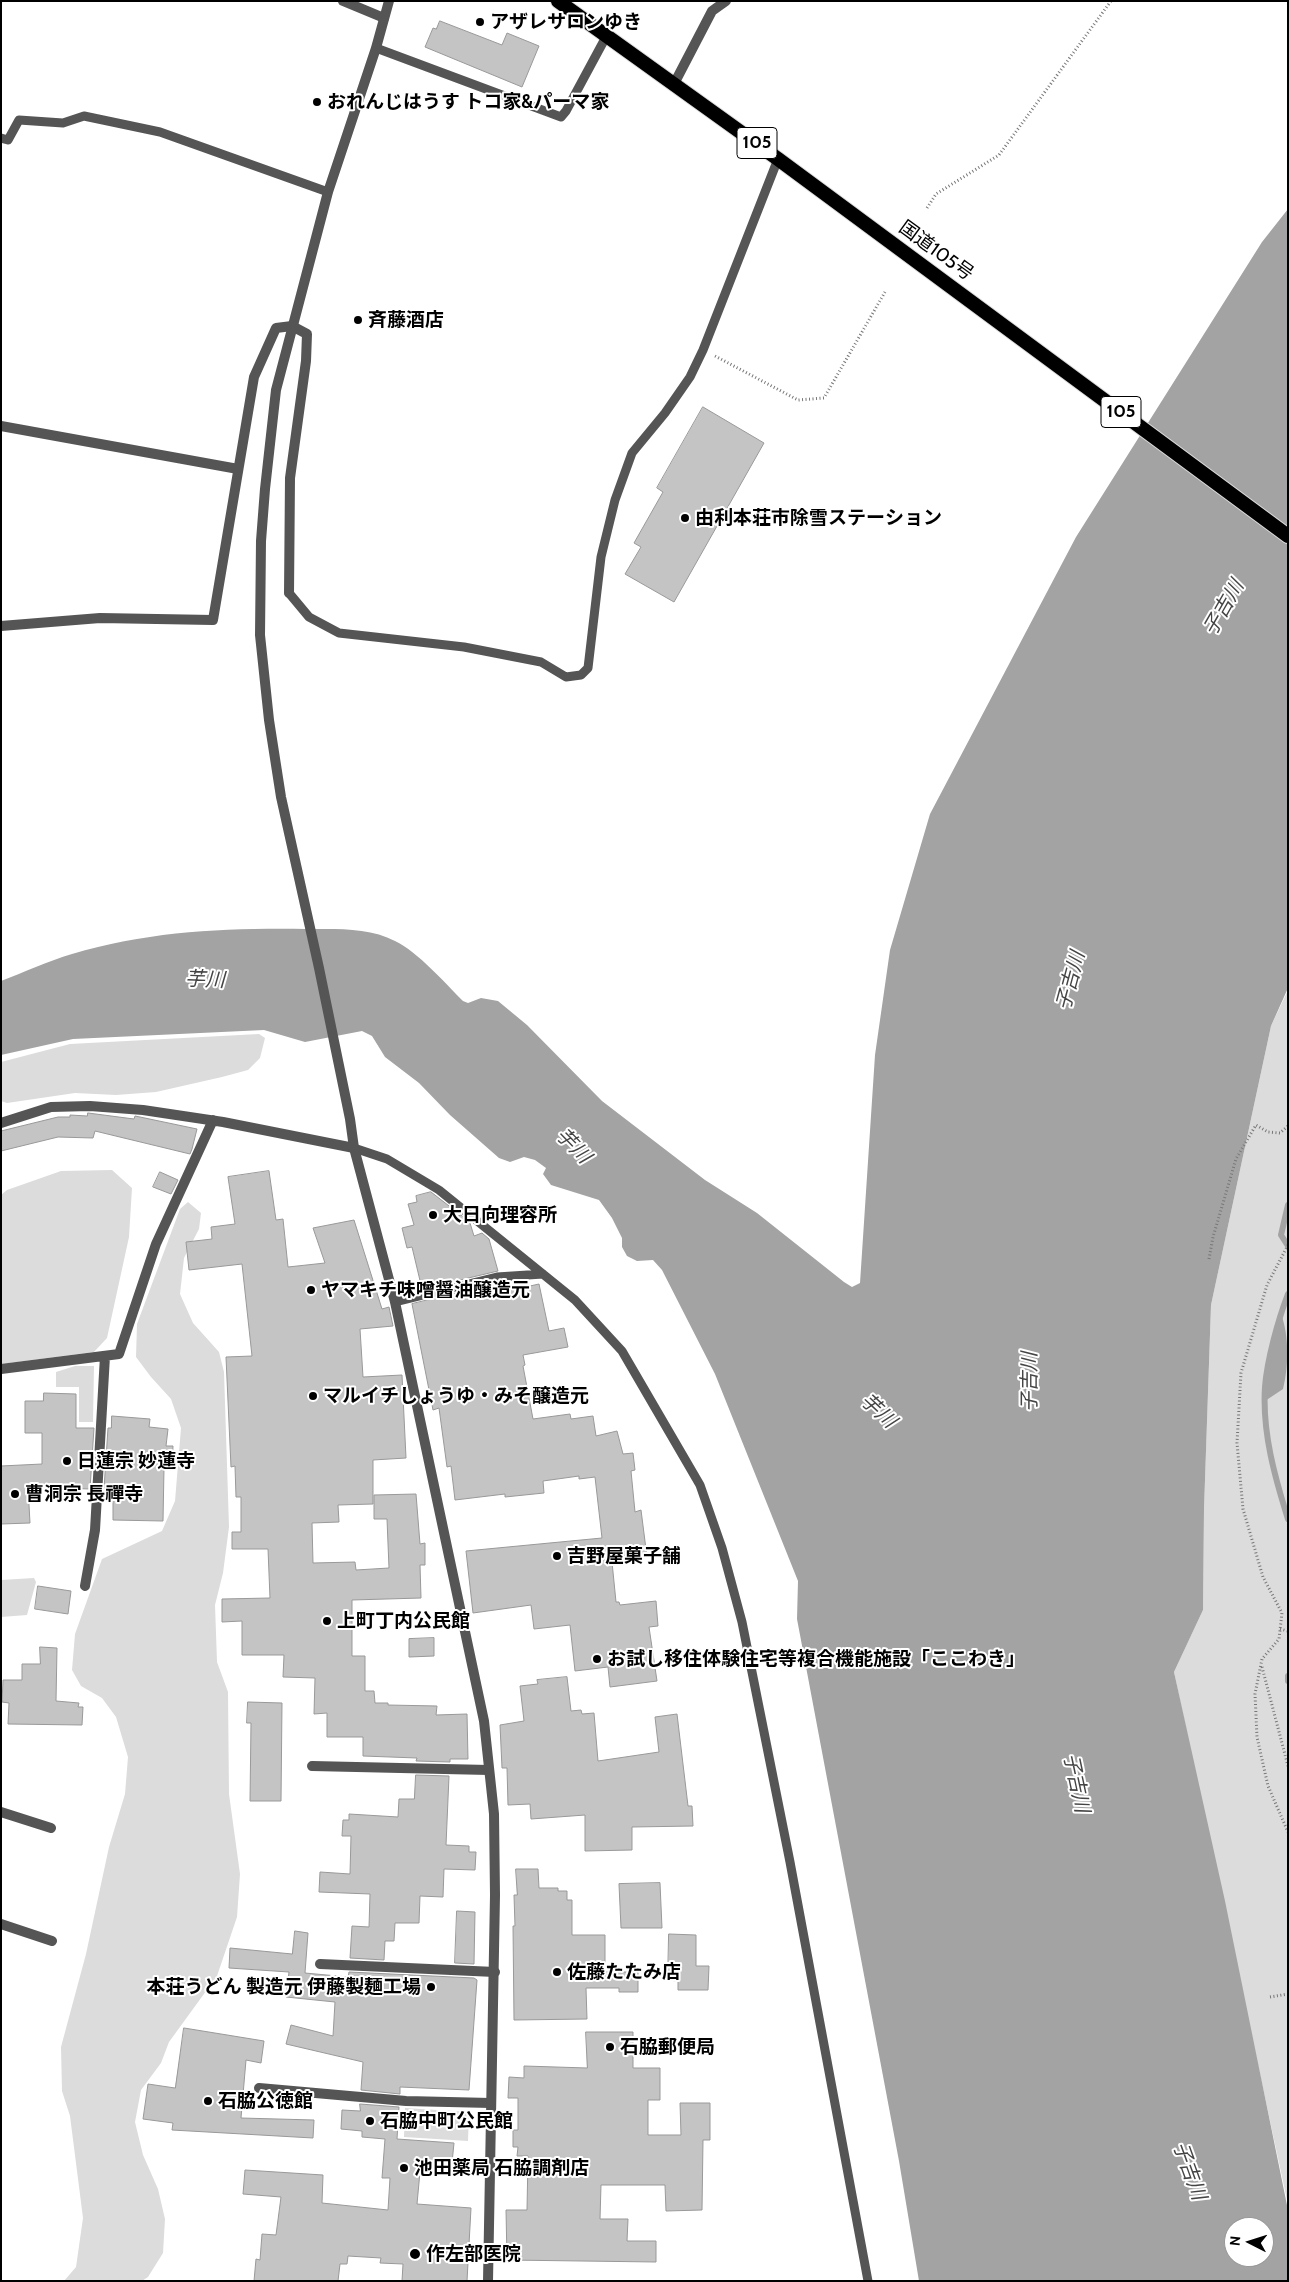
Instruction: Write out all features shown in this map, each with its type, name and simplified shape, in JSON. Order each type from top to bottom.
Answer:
[{"type":"highway","name":"国道105号","points":[[558,1],[778,159],[1288,536]]},
{"type":"street","points":[[344,1],[384,18]]},
{"type":"street","points":[[389,1],[376,48],[328,192],[276,390],[265,489],[260,635],[269,720],[282,797],[350,1119],[354,1148],[395,1302],[484,1721],[494,1814],[495,1972],[488,2281]]},
{"type":"street","points":[[674,84],[712,11],[726,1]]},
{"type":"street","points":[[1,626],[100,618],[212,620],[254,377],[276,328],[292,326],[307,334],[306,361],[290,478],[289,593]]},
{"type":"street","points":[[1,426],[238,468]]},
{"type":"street","points":[[1,1123],[51,1106],[90,1106],[143,1110],[212,1120],[354,1148]]},
{"type":"street","points":[[1,1370],[119,1354],[156,1244],[212,1120]]},
{"type":"street","points":[[85,1586],[95,1530],[105,1356]]},
{"type":"street","points":[[312,1766],[489,1770]]},
{"type":"street","points":[[1,1812],[51,1828]]},
{"type":"street","points":[[1,1924],[52,1941]]},
{"type":"street","points":[[320,1964],[495,1972]]},
{"type":"street","points":[[260,2088],[406,2101],[491,2103]]},
{"type":"lane","points":[[376,48],[561,117],[607,35]]},
{"type":"lane","points":[[1,138],[8,140],[19,120],[63,123],[84,116],[160,132],[328,192]]},
{"type":"lane","points":[[289,593],[309,617],[339,633],[464,647],[541,662],[566,677],[581,675],[588,668],[601,557],[615,500],[632,453],[690,377],[703,350],[778,159]]},
{"type":"lane","points":[[354,1148],[387,1160],[439,1190],[575,1300],[622,1351],[700,1485],[722,1548],[742,1622],[788,1853],[868,2281]]},
{"type":"lane","points":[[395,1302],[497,1277],[543,1274]]},
{"type":"path","points":[[927,208],[936,194],[999,155],[1111,1]]},
{"type":"path","points":[[703,350],[798,400],[824,398],[885,292]]},
{"type":"path","points":[[1209,1259],[1213,1237],[1236,1159],[1256,1125],[1268,1132],[1280,1133],[1288,1126]]},
{"type":"path","points":[[1288,1246],[1267,1285],[1241,1373],[1237,1443],[1243,1509],[1263,1577],[1282,1613],[1279,1639],[1262,1659],[1255,1694],[1257,1737],[1268,1786],[1288,1832]]},
{"type":"path","points":[[1280,1629],[1288,1631]]},
{"type":"path","points":[[1262,1665],[1288,1766]]},
{"type":"path","points":[[1270,1997],[1288,1994]]},
{"type":"shaded area","points":[[1288,990],[1288,2205],[1174,1672],[1203,1610],[1204,1509],[1211,1305],[1271,1026]]},
{"type":"shaded area","points":[[259,1034],[265,1038],[260,1058],[248,1070],[222,1077],[156,1092],[116,1095],[75,1093],[7,1103],[1,1101],[1,1062],[70,1044]]},
{"type":"shaded area","points":[[112,1170],[132,1188],[129,1237],[107,1338],[94,1352],[1,1364],[1,1195],[7,1190],[61,1171]]},
{"type":"shaded area","points":[[188,1202],[201,1213],[199,1229],[184,1258],[180,1294],[193,1323],[219,1352],[224,1372],[229,1527],[223,1573],[215,1605],[217,1662],[228,1692],[229,1794],[240,1874],[237,1917],[217,1976],[169,2042],[161,2063],[141,2090],[135,2122],[143,2155],[158,2189],[165,2219],[163,2253],[148,2277],[142,2281],[64,2281],[76,2267],[83,2218],[70,2116],[62,2091],[61,2047],[86,1954],[109,1847],[125,1794],[128,1757],[116,1717],[102,1698],[81,1686],[72,1670],[75,1634],[102,1559],[162,1531],[175,1501],[181,1428],[171,1399],[136,1357],[137,1324],[180,1209]]},
{"type":"shaded area","points":[[75,1366],[94,1366],[93,1422],[79,1422],[79,1387],[56,1387],[56,1372]]},
{"type":"shaded area","points":[[34,1578],[36,1582],[27,1615],[1,1617],[1,1580]]},
{"type":"shaded area","points":[[405,2108],[469,2112],[468,2141],[404,2137]]},
{"type":"water","points":[[1288,209],[1288,988],[1271,1026],[1211,1305],[1204,1509],[1203,1610],[1174,1672],[1225,1901],[1288,2210],[1288,2281],[919,2281],[899,2161],[797,1619],[798,1581],[715,1374],[662,1270],[653,1260],[637,1261],[627,1256],[622,1247],[622,1238],[612,1218],[599,1200],[551,1185],[543,1174],[546,1168],[535,1160],[524,1157],[510,1162],[499,1158],[450,1115],[419,1083],[385,1057],[372,1036],[362,1031],[305,1042],[264,1030],[73,1039],[1,1055],[1,981],[72,954],[130,940],[188,932],[246,929],[328,929],[374,933],[385,936],[413,952],[463,1001],[468,1003],[481,998],[498,1001],[527,1025],[602,1101],[705,1180],[757,1213],[852,1287],[860,1283],[875,1055],[890,950],[930,814],[1076,537],[1262,242]]},
{"type":"water","points":[[1281,1314],[1287,1341],[1285,1380],[1283,1389],[1265,1401],[1265,1386]]},
{"type":"building","points":[[440,21],[502,45],[507,33],[539,46],[522,87],[425,47],[433,28],[436,29]]},
{"type":"building","name":"由利本荘市除雪ステーション","points":[[703,407],[764,443],[674,602],[625,574],[641,547],[634,543],[663,492],[657,488]]},
{"type":"building","points":[[88,1113],[134,1119],[135,1116],[197,1129],[190,1154],[95,1131],[93,1138],[58,1137],[1,1151],[1,1131],[58,1117],[70,1117],[70,1115],[87,1116]]},
{"type":"building","points":[[269,1171],[276,1220],[283,1219],[288,1267],[325,1263],[313,1228],[354,1220],[382,1309],[389,1307],[393,1326],[360,1329],[363,1377],[402,1375],[406,1458],[373,1460],[373,1504],[338,1505],[339,1522],[312,1523],[313,1563],[355,1562],[356,1570],[389,1568],[387,1519],[374,1519],[374,1495],[416,1494],[420,1544],[425,1543],[425,1565],[420,1565],[421,1598],[352,1600],[352,1656],[365,1656],[365,1691],[374,1691],[375,1703],[437,1706],[436,1715],[467,1714],[468,1759],[450,1759],[450,1762],[416,1761],[417,1758],[363,1756],[363,1737],[327,1737],[327,1713],[314,1714],[315,1678],[283,1677],[284,1655],[242,1655],[242,1621],[222,1622],[222,1599],[270,1598],[268,1549],[232,1549],[232,1532],[241,1532],[241,1497],[236,1497],[235,1466],[231,1467],[226,1357],[252,1356],[242,1264],[189,1270],[186,1242],[212,1239],[211,1227],[235,1224],[228,1177]]},
{"type":"building","points":[[160,1172],[178,1180],[171,1194],[153,1187]]},
{"type":"building","points":[[431,1192],[453,1209],[455,1217],[461,1215],[470,1223],[474,1236],[482,1233],[489,1239],[498,1271],[422,1289],[412,1247],[407,1248],[402,1228],[414,1225],[408,1204],[417,1202],[416,1196]]},
{"type":"building","points":[[501,1283],[503,1292],[539,1284],[549,1331],[564,1328],[568,1347],[523,1355],[525,1365],[523,1366],[533,1419],[570,1414],[571,1419],[593,1416],[596,1436],[617,1431],[623,1454],[633,1453],[635,1470],[631,1471],[635,1512],[641,1510],[647,1557],[612,1562],[616,1602],[619,1602],[620,1605],[656,1601],[658,1626],[649,1627],[657,1681],[610,1687],[608,1667],[575,1671],[570,1625],[534,1629],[531,1605],[473,1613],[466,1551],[602,1538],[595,1477],[579,1479],[579,1476],[543,1481],[544,1493],[505,1497],[505,1494],[455,1500],[451,1466],[447,1467],[439,1408],[433,1410],[412,1304]]},
{"type":"building","points":[[44,1393],[76,1394],[76,1428],[94,1428],[90,1489],[28,1487],[30,1523],[1,1524],[1,1466],[42,1464],[42,1433],[25,1433],[25,1401],[43,1401]]},
{"type":"building","points":[[112,1416],[150,1419],[149,1427],[168,1429],[166,1446],[173,1446],[172,1469],[164,1468],[163,1521],[113,1520],[113,1489],[104,1489],[108,1428],[111,1428]]},
{"type":"building","points":[[38,1586],[71,1591],[68,1614],[35,1609]]},
{"type":"building","points":[[434,1638],[434,1656],[409,1657],[409,1639]]},
{"type":"building","points":[[40,1647],[57,1648],[56,1701],[79,1703],[78,1707],[83,1707],[82,1725],[8,1724],[9,1703],[2,1702],[3,1680],[22,1680],[22,1664],[40,1664]]},
{"type":"building","points":[[567,1677],[571,1711],[581,1710],[582,1714],[594,1713],[598,1761],[659,1752],[655,1717],[677,1714],[688,1806],[692,1806],[693,1826],[632,1827],[632,1850],[585,1851],[585,1815],[531,1819],[530,1804],[508,1805],[507,1768],[502,1768],[500,1725],[524,1721],[520,1686],[538,1684],[537,1680]]},
{"type":"building","points":[[248,1702],[282,1703],[281,1801],[250,1801],[251,1723],[247,1723]]},
{"type":"building","points":[[416,1775],[449,1776],[446,1845],[469,1846],[469,1852],[476,1852],[475,1870],[444,1869],[443,1897],[420,1896],[419,1923],[395,1923],[394,1941],[385,1941],[384,1960],[350,1958],[352,1926],[369,1927],[370,1894],[319,1892],[320,1872],[350,1874],[351,1836],[342,1836],[343,1820],[349,1820],[349,1814],[398,1817],[399,1799],[414,1799]]},
{"type":"building","points":[[516,1869],[538,1869],[539,1888],[558,1888],[558,1891],[567,1891],[567,1900],[572,1900],[572,1935],[605,1935],[605,1972],[638,1972],[638,1992],[619,1992],[619,1988],[586,1988],[587,2019],[514,2020],[513,1926],[515,1926],[514,1895],[517,1895]]},
{"type":"building","points":[[660,1883],[662,1928],[621,1928],[619,1884]]},
{"type":"building","points":[[457,1911],[475,1912],[474,1964],[455,1963]]},
{"type":"building","points":[[295,1931],[308,1933],[305,1973],[348,1977],[349,1972],[474,1978],[477,1980],[469,2090],[400,2087],[400,2094],[361,2090],[363,2062],[286,2044],[291,2025],[333,2036],[335,2002],[286,1997],[289,1972],[229,1968],[230,1948],[292,1954]]},
{"type":"building","points":[[669,1934],[696,1935],[696,1966],[709,1966],[708,1990],[678,1990],[678,1981],[668,1980]]},
{"type":"building","points":[[184,2028],[264,2041],[261,2063],[246,2060],[241,2118],[314,2120],[313,2138],[172,2130],[173,2123],[143,2119],[148,2084],[175,2088]]},
{"type":"building","points":[[586,2032],[633,2032],[633,2068],[660,2068],[660,2100],[648,2100],[648,2135],[681,2135],[680,2103],[710,2103],[710,2140],[703,2140],[702,2210],[666,2211],[665,2185],[601,2185],[600,2219],[628,2219],[627,2241],[656,2241],[656,2262],[507,2260],[506,2210],[527,2210],[528,2156],[517,2156],[518,2147],[513,2147],[513,2130],[518,2130],[518,2098],[508,2098],[509,2077],[524,2078],[524,2066],[587,2068]]},
{"type":"building","points":[[360,2104],[399,2107],[397,2139],[454,2143],[452,2163],[421,2161],[417,2204],[471,2208],[467,2281],[402,2281],[403,2264],[380,2263],[381,2258],[348,2256],[347,2264],[340,2264],[338,2281],[254,2281],[256,2259],[260,2260],[262,2234],[276,2235],[281,2197],[243,2194],[245,2170],[323,2175],[322,2203],[388,2210],[390,2178],[382,2178],[385,2139],[362,2137],[362,2131],[341,2129],[342,2110],[360,2111]]},
{"type":"waterway","points":[[1288,1205],[1281,1235],[1288,1246]]},
{"type":"waterway","points":[[1288,1294],[1277,1328],[1265,1387],[1270,1455],[1288,1519]]},
{"type":"waterway","points":[[1288,1676],[1288,1681]]},
{"type":"place","name":"アザレサロンゆき","points":[[480,22]]},
{"type":"place","name":"おれんじはうす トコ家&パーマ家","points":[[317,102]]},
{"type":"place","name":"斉藤酒店","points":[[358,320]]},
{"type":"place","name":"由利本荘市除雪ステーション","points":[[685,518]]},
{"type":"place","name":"大日向理容所","points":[[433,1215]]},
{"type":"place","name":"ヤマキチ味噌醤油醸造元","points":[[311,1290]]},
{"type":"place","name":"マルイチしょうゆ・みそ醸造元","points":[[313,1396]]},
{"type":"place","name":"日蓮宗 妙蓮寺","points":[[67,1461]]},
{"type":"place","name":"曹洞宗 長禪寺","points":[[15,1494]]},
{"type":"place","name":"吉野屋菓子舗","points":[[557,1556]]},
{"type":"place","name":"上町丁内公民館","points":[[327,1621]]},
{"type":"place","name":"お試し移住体験住宅等複合機能施設「ここわき」","points":[[597,1659]]},
{"type":"place","name":"佐藤たたみ店","points":[[557,1972]]},
{"type":"place","name":"本荘うどん 製造元 伊藤製麺工場","points":[[431,1987]]},
{"type":"place","name":"石脇郵便局","points":[[610,2047]]},
{"type":"place","name":"石脇公徳館","points":[[208,2101]]},
{"type":"place","name":"石脇中町公民館","points":[[370,2121]]},
{"type":"place","name":"池田薬局 石脇調剤店","points":[[404,2168]]},
{"type":"place","name":"作左部医院","points":[[415,2254]]},
{"type":"water label","name":"子吉川","points":[[1224,608]]},
{"type":"water label","name":"芋川","points":[[205,980]]},
{"type":"water label","name":"子吉川","points":[[1071,981]]},
{"type":"water label","name":"芋川","points":[[573,1146]]},
{"type":"water label","name":"子吉川","points":[[1030,1382]]},
{"type":"water label","name":"芋川","points":[[878,1411]]},
{"type":"water label","name":"子吉川","points":[[1076,1783]]},
{"type":"water label","name":"子吉川","points":[[1189,2171]]}]
